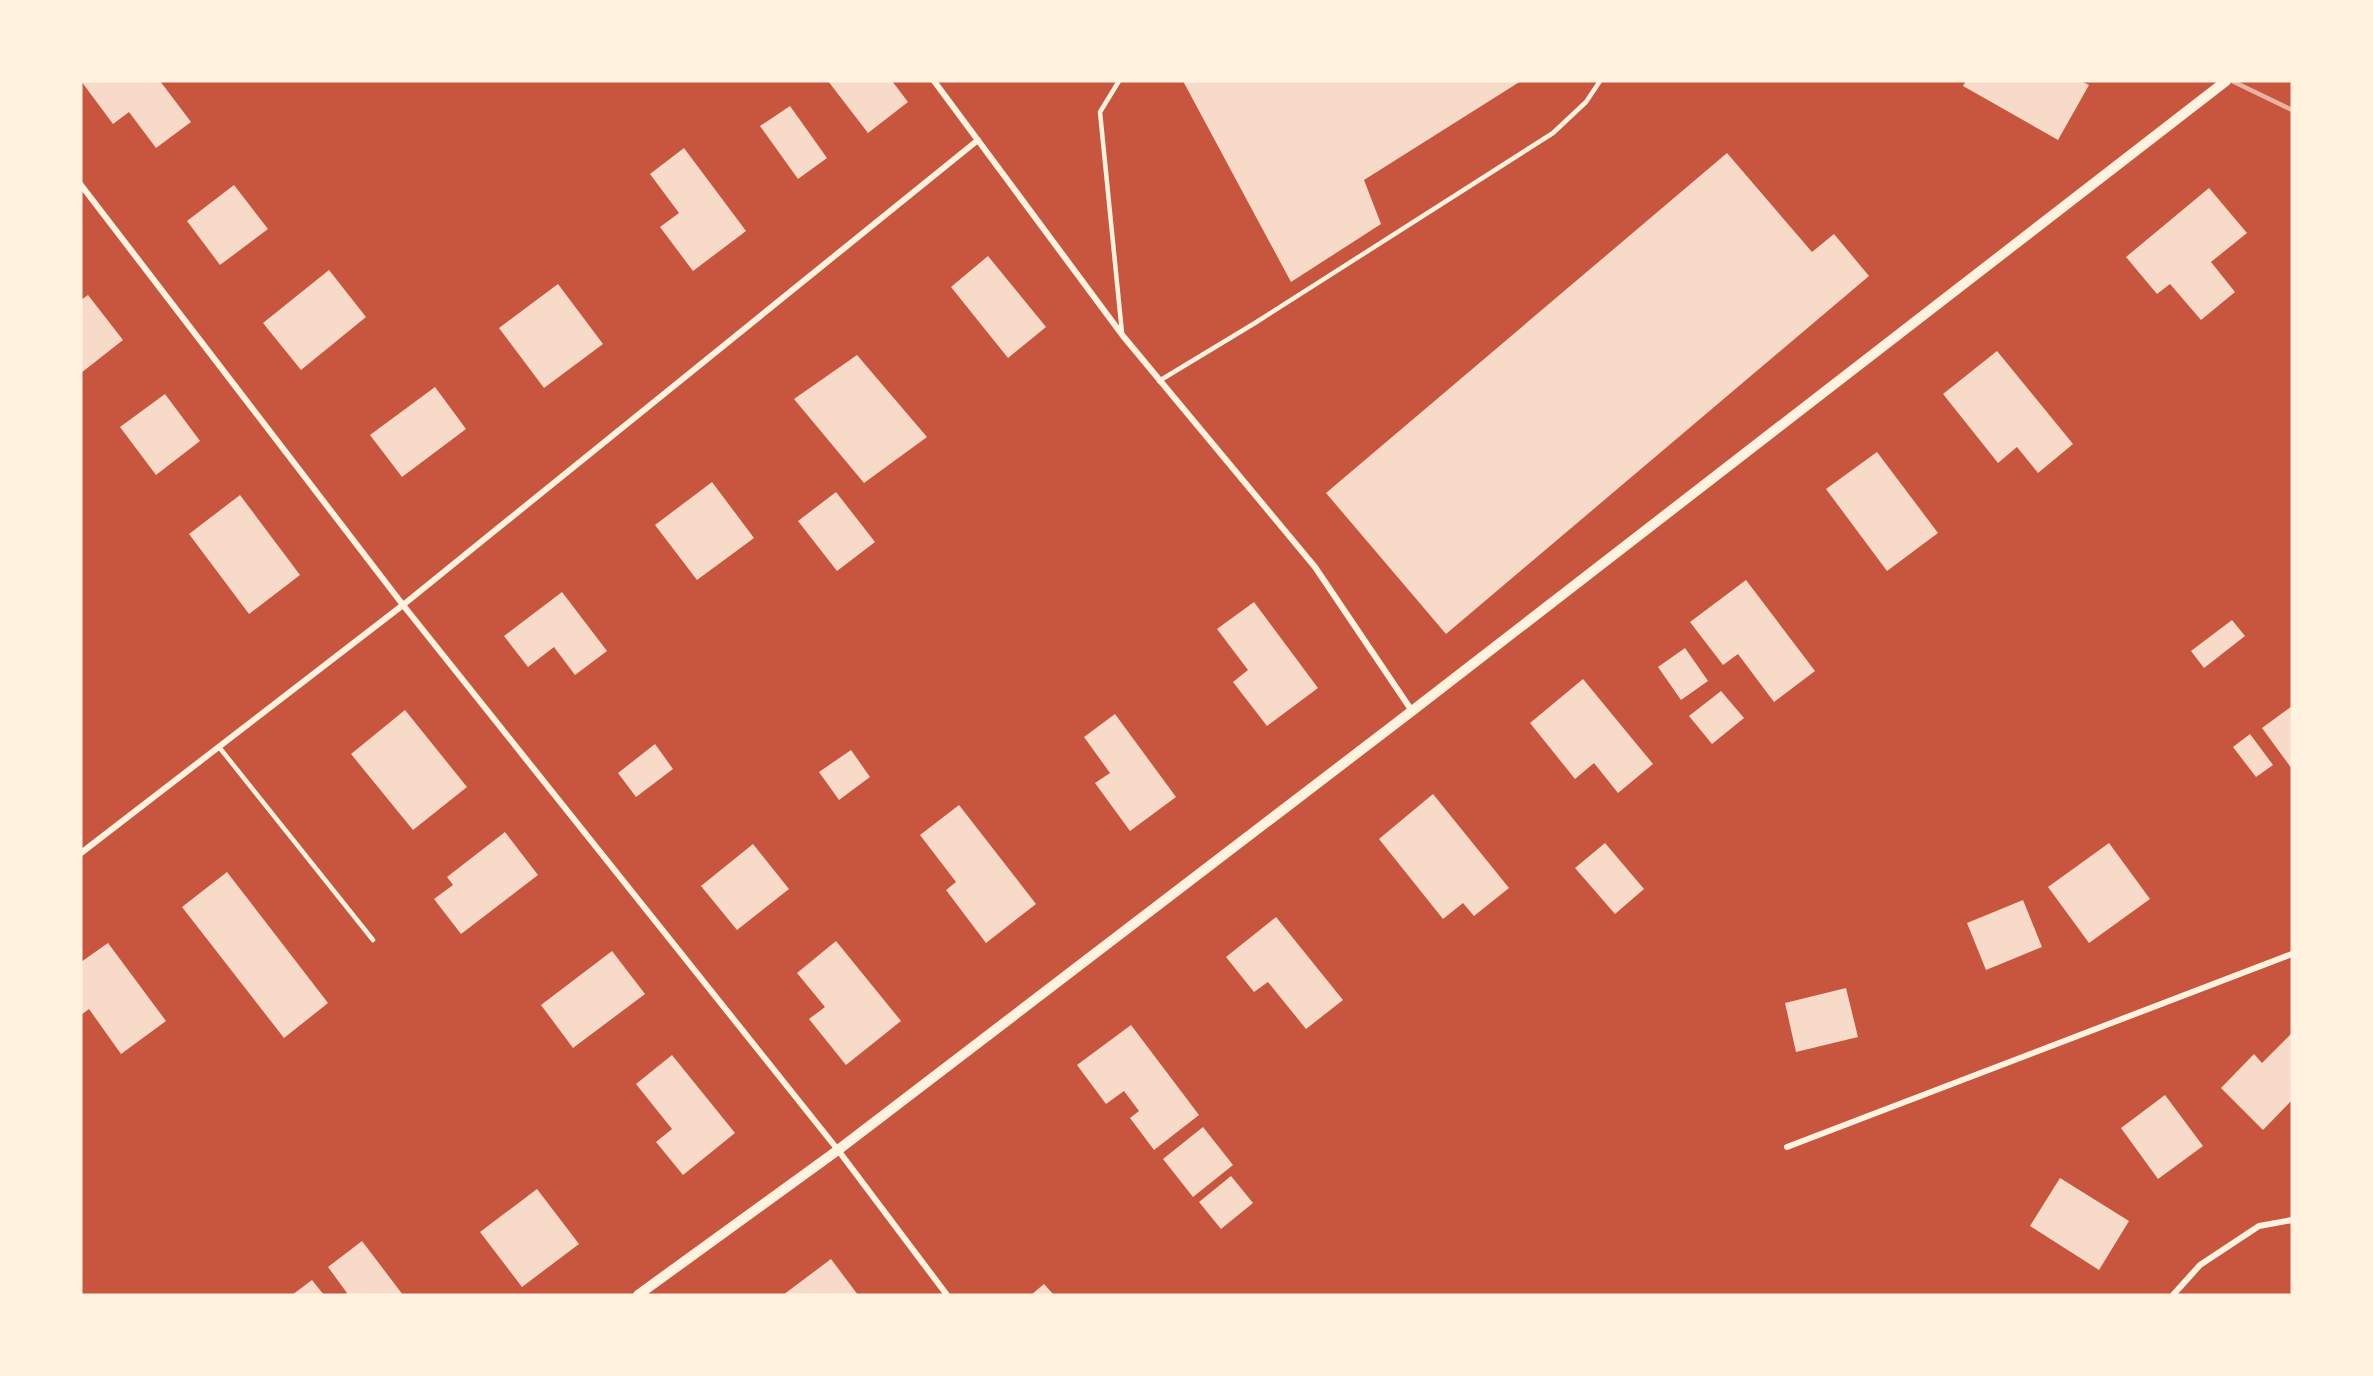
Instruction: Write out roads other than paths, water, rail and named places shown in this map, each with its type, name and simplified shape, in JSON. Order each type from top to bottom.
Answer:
[{"type":"street","points":[[934,81],[1123,336],[1315,567],[1412,711]]},
{"type":"street","points":[[638,1295],[838,1150],[1412,711],[2226,81]]},
{"type":"street","points":[[81,853],[403,605],[978,140]]},
{"type":"street","points":[[81,184],[403,605],[838,1150],[947,1295]]},
{"type":"street","points":[[1787,1147],[2292,954]]},
{"type":"street","points":[[2173,1295],[2200,1265],[2259,1226],[2292,1220]]},
{"type":"lane","points":[[1119,81],[1100,112],[1123,336]]},
{"type":"lane","points":[[1159,381],[1255,323],[1553,133],[1586,102],[1600,81]]},
{"type":"lane","points":[[219,747],[373,940]]},
{"type":"railway","points":[[2232,81],[2292,110]]}]
